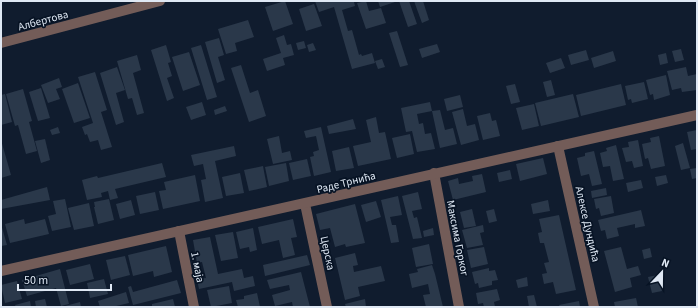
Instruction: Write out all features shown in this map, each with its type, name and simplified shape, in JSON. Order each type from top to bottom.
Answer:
[{"type":"street","name":"Албертова","points":[[1,43],[160,1]]},
{"type":"street","name":"Раде Трнића","points":[[1,272],[305,204],[434,173],[697,115]]},
{"type":"street","name":"Алексе Дундића","points":[[558,146],[594,307]]},
{"type":"street","name":"Максима Горког","points":[[434,173],[459,307]]},
{"type":"street","name":"Церска","points":[[305,204],[327,307]]},
{"type":"street","name":"1. маја","points":[[179,231],[194,307]]},
{"type":"building","points":[[285,1],[293,24],[273,31],[265,7]]},
{"type":"building","points":[[315,1],[357,1],[354,2],[355,6],[342,10],[348,31],[352,30],[359,55],[361,54],[362,56],[372,53],[375,63],[352,69],[334,7],[319,12]]},
{"type":"building","points":[[366,1],[369,11],[381,8],[386,23],[366,29],[357,3]]},
{"type":"building","points":[[378,1],[398,1],[380,7]]},
{"type":"building","points":[[399,1],[409,1],[417,24],[408,27]]},
{"type":"building","points":[[414,1],[423,1],[429,20],[422,23]]},
{"type":"building","points":[[314,4],[322,26],[306,31],[299,9]]},
{"type":"building","points":[[248,20],[254,37],[235,43],[237,51],[226,54],[218,29]]},
{"type":"building","points":[[397,31],[408,65],[400,67],[389,33]]},
{"type":"building","points":[[284,35],[287,45],[291,44],[294,55],[283,58],[285,65],[267,71],[263,59],[281,53],[276,38]]},
{"type":"building","points":[[219,38],[224,55],[218,57],[225,80],[217,83],[205,42]]},
{"type":"building","points":[[304,41],[306,48],[298,50],[296,43]]},
{"type":"building","points":[[313,43],[316,50],[309,52],[307,45]]},
{"type":"building","points":[[437,44],[440,52],[422,58],[419,49]]},
{"type":"building","points":[[166,45],[171,62],[168,63],[172,76],[167,78],[174,98],[167,101],[151,50]]},
{"type":"building","points":[[201,45],[217,97],[207,100],[191,48]]},
{"type":"building","points":[[681,49],[684,60],[675,62],[672,51]]},
{"type":"building","points":[[586,50],[589,60],[571,65],[568,55]]},
{"type":"building","points":[[613,51],[616,61],[594,68],[591,58]]},
{"type":"building","points":[[189,52],[200,85],[183,91],[172,57]]},
{"type":"building","points":[[666,53],[668,63],[660,65],[658,55]]},
{"type":"building","points":[[137,55],[141,70],[133,73],[144,113],[137,115],[132,98],[128,99],[117,61]]},
{"type":"building","points":[[561,58],[565,68],[550,73],[546,63]]},
{"type":"building","points":[[382,59],[385,67],[378,69],[375,61]]},
{"type":"building","points":[[241,65],[250,93],[258,90],[266,116],[249,122],[231,68]]},
{"type":"building","points":[[117,67],[125,90],[116,93],[124,122],[116,125],[100,73]]},
{"type":"building","points":[[686,67],[688,76],[697,74],[697,90],[682,92],[681,88],[672,90],[667,71]]},
{"type":"building","points":[[95,72],[107,110],[101,112],[112,147],[101,150],[98,140],[90,142],[82,127],[93,123],[78,77]]},
{"type":"building","points":[[666,75],[670,95],[654,100],[653,94],[650,95],[646,80]]},
{"type":"building","points":[[59,78],[62,87],[56,89],[60,99],[48,103],[41,85]]},
{"type":"building","points":[[551,80],[555,95],[547,97],[543,82]]},
{"type":"building","points":[[644,82],[648,99],[632,103],[631,99],[628,100],[625,86]]},
{"type":"building","points":[[78,83],[90,118],[74,123],[62,89]]},
{"type":"building","points":[[515,84],[520,102],[511,104],[506,86]]},
{"type":"building","points":[[621,84],[626,105],[581,116],[576,95]]},
{"type":"building","points":[[41,88],[50,118],[38,121],[29,92]]},
{"type":"building","points":[[23,89],[32,121],[29,122],[37,151],[26,154],[18,125],[15,126],[6,94]]},
{"type":"building","points":[[5,94],[12,122],[1,125],[1,95]]},
{"type":"building","points":[[573,94],[579,117],[541,126],[535,103]]},
{"type":"building","points":[[460,95],[463,107],[447,111],[444,99]]},
{"type":"building","points":[[202,102],[206,115],[191,120],[186,107]]},
{"type":"building","points":[[430,102],[432,111],[417,114],[419,124],[423,123],[425,134],[431,133],[435,149],[417,152],[412,131],[406,132],[401,108]]},
{"type":"building","points":[[534,104],[539,126],[522,130],[516,108]]},
{"type":"building","points":[[225,106],[227,111],[215,115],[214,110]]},
{"type":"building","points":[[463,109],[467,126],[475,124],[479,140],[461,145],[452,112]]},
{"type":"building","points":[[440,110],[445,130],[453,128],[457,144],[440,148],[432,111]]},
{"type":"building","points":[[490,113],[492,121],[496,120],[500,136],[483,140],[477,116]]},
{"type":"building","points":[[376,117],[379,133],[385,132],[391,159],[358,166],[353,146],[371,142],[366,120]]},
{"type":"building","points":[[353,119],[356,129],[329,134],[327,126]]},
{"type":"building","points":[[58,127],[60,133],[52,135],[50,130]]},
{"type":"building","points":[[321,127],[331,172],[314,176],[310,157],[314,156],[313,152],[319,150],[316,136],[306,138],[304,131]]},
{"type":"building","points":[[697,130],[697,149],[691,150],[687,132]]},
{"type":"building","points":[[410,134],[414,154],[397,158],[392,138]]},
{"type":"building","points":[[279,136],[282,153],[290,151],[292,160],[273,164],[267,139]]},
{"type":"building","points":[[659,136],[665,166],[651,169],[648,158],[645,159],[642,144],[651,142],[650,138]]},
{"type":"building","points":[[45,139],[50,160],[41,163],[35,141]]},
{"type":"building","points":[[1,140],[11,175],[1,178]]},
{"type":"building","points":[[638,140],[643,166],[634,168],[632,161],[626,162],[622,148],[629,147],[628,142]]},
{"type":"building","points":[[683,143],[690,168],[681,170],[675,146]]},
{"type":"building","points":[[616,145],[624,179],[613,181],[610,166],[603,167],[600,153],[607,151],[606,148]]},
{"type":"building","points":[[234,146],[236,156],[215,161],[223,198],[205,202],[201,180],[206,179],[203,164],[194,166],[191,155]]},
{"type":"building","points":[[349,147],[354,168],[336,171],[332,151]]},
{"type":"building","points":[[594,151],[602,184],[592,186],[589,174],[581,176],[577,158],[585,156],[585,153]]},
{"type":"building","points":[[543,158],[547,174],[520,181],[516,164]]},
{"type":"building","points":[[307,159],[311,176],[293,180],[289,163]]},
{"type":"building","points":[[162,163],[166,177],[115,189],[118,198],[110,200],[108,191],[101,193],[102,197],[87,200],[82,180],[97,176],[98,178]]},
{"type":"building","points":[[286,163],[289,181],[269,186],[265,167]]},
{"type":"building","points":[[263,166],[267,187],[249,191],[244,170]]},
{"type":"building","points":[[697,168],[697,178],[692,179],[690,169]]},
{"type":"building","points":[[510,170],[512,179],[499,182],[497,173]]},
{"type":"building","points":[[240,173],[244,193],[226,196],[222,177]]},
{"type":"building","points":[[482,174],[486,192],[453,200],[448,181],[458,178],[459,184],[473,181],[472,176]]},
{"type":"building","points":[[195,175],[200,201],[163,209],[159,191],[166,190],[164,182]]},
{"type":"building","points":[[666,175],[668,183],[657,186],[655,177]]},
{"type":"building","points":[[641,180],[643,188],[628,192],[626,183]]},
{"type":"building","points":[[47,187],[50,200],[1,209],[1,200]]},
{"type":"building","points":[[606,188],[607,195],[592,198],[591,191]]},
{"type":"building","points":[[155,192],[159,210],[140,214],[136,196]]},
{"type":"building","points":[[418,192],[422,209],[412,211],[414,218],[417,217],[422,238],[413,239],[402,196]]},
{"type":"building","points":[[398,196],[402,215],[390,217],[392,225],[396,225],[399,242],[391,243],[381,200]]},
{"type":"building","points":[[611,196],[614,213],[601,216],[599,208],[596,209],[594,199]]},
{"type":"building","points":[[65,199],[71,227],[52,231],[48,216],[56,214],[53,201]]},
{"type":"building","points":[[109,199],[114,220],[98,224],[94,202]]},
{"type":"building","points":[[131,200],[135,215],[120,219],[116,204]]},
{"type":"building","points":[[548,200],[550,211],[533,214],[531,204]]},
{"type":"building","points":[[376,201],[381,217],[366,222],[361,205]]},
{"type":"building","points":[[89,203],[94,226],[74,230],[68,208]]},
{"type":"building","points":[[355,204],[365,243],[346,247],[345,244],[335,247],[330,228],[320,230],[316,214]]},
{"type":"building","points":[[472,209],[476,226],[464,228],[460,212]]},
{"type":"building","points":[[494,209],[497,221],[489,223],[486,211]]},
{"type":"building","points":[[641,210],[645,226],[635,228],[635,224],[617,228],[619,236],[607,239],[605,230],[601,231],[598,220]]},
{"type":"building","points":[[559,215],[576,290],[556,294],[553,282],[544,284],[542,274],[547,273],[544,263],[549,262],[544,243],[540,243],[538,233],[542,232],[539,219]]},
{"type":"building","points":[[24,219],[25,224],[45,219],[49,234],[10,243],[5,224]]},
{"type":"building","points":[[293,219],[297,237],[291,238],[295,255],[283,258],[279,240],[262,244],[258,227]]},
{"type":"building","points":[[1,224],[7,245],[1,246]]},
{"type":"building","points":[[483,225],[484,232],[480,233],[483,245],[467,248],[462,230]]},
{"type":"building","points":[[253,228],[257,250],[250,252],[249,247],[240,249],[236,232]]},
{"type":"building","points":[[433,228],[434,235],[424,237],[423,231]]},
{"type":"building","points":[[233,232],[238,258],[221,261],[215,235]]},
{"type":"building","points":[[210,237],[218,274],[242,269],[244,278],[253,276],[255,286],[234,291],[232,282],[199,289],[197,279],[206,278],[202,262],[197,263],[193,240]]},
{"type":"building","points":[[429,244],[433,264],[416,267],[412,248]]},
{"type":"building","points":[[166,246],[172,272],[154,277],[153,271],[133,276],[128,255]]},
{"type":"building","points":[[484,247],[488,264],[471,268],[467,250]]},
{"type":"building","points":[[621,247],[627,269],[638,266],[641,275],[630,278],[632,287],[615,292],[604,251]]},
{"type":"building","points":[[650,248],[652,257],[644,259],[642,250]]},
{"type":"building","points":[[355,253],[358,265],[353,266],[354,272],[381,266],[385,281],[358,287],[360,296],[345,300],[335,258]]},
{"type":"building","points":[[307,255],[310,265],[265,276],[263,265]]},
{"type":"building","points":[[125,256],[130,275],[111,280],[106,260]]},
{"type":"building","points":[[90,264],[94,279],[70,285],[66,270]]},
{"type":"building","points":[[432,265],[443,307],[426,307],[423,295],[430,294],[428,284],[412,288],[409,274],[418,272],[417,269]]},
{"type":"building","points":[[489,268],[489,271],[495,270],[498,280],[492,281],[492,285],[479,288],[478,283],[475,284],[472,272]]},
{"type":"building","points":[[60,269],[69,304],[61,306],[56,288],[27,296],[22,280]]},
{"type":"building","points":[[301,272],[310,307],[293,307],[292,302],[275,306],[272,295],[290,290],[289,285],[270,289],[267,280]]},
{"type":"building","points":[[658,275],[662,291],[652,293],[648,277]]},
{"type":"building","points":[[527,277],[528,286],[518,288],[516,280]]},
{"type":"building","points":[[104,279],[108,294],[90,298],[87,283]]},
{"type":"building","points":[[177,280],[181,293],[133,305],[128,287],[131,286],[133,292]]},
{"type":"building","points":[[17,281],[22,299],[5,303],[1,285]]},
{"type":"building","points":[[229,286],[232,303],[211,307],[207,290]]},
{"type":"building","points":[[497,289],[500,300],[494,302],[495,307],[484,307],[483,303],[478,304],[476,293]]},
{"type":"building","points":[[126,292],[129,303],[112,307],[100,307],[98,301]]},
{"type":"building","points":[[257,293],[260,307],[238,307],[236,300],[244,299],[244,296]]},
{"type":"building","points":[[534,295],[537,307],[529,307],[527,296]]},
{"type":"building","points":[[636,298],[638,307],[615,307],[614,302]]},
{"type":"building","points":[[45,299],[47,307],[36,307],[35,301]]},
{"type":"building","points":[[173,299],[175,307],[152,307],[152,304]]},
{"type":"building","points":[[365,299],[366,307],[346,307],[345,304]]},
{"type":"building","points":[[30,301],[31,307],[16,307],[15,305]]},
{"type":"building","points":[[579,301],[580,307],[560,307],[559,305]]},
{"type":"building","points":[[80,302],[81,307],[65,307],[65,306]]}]
